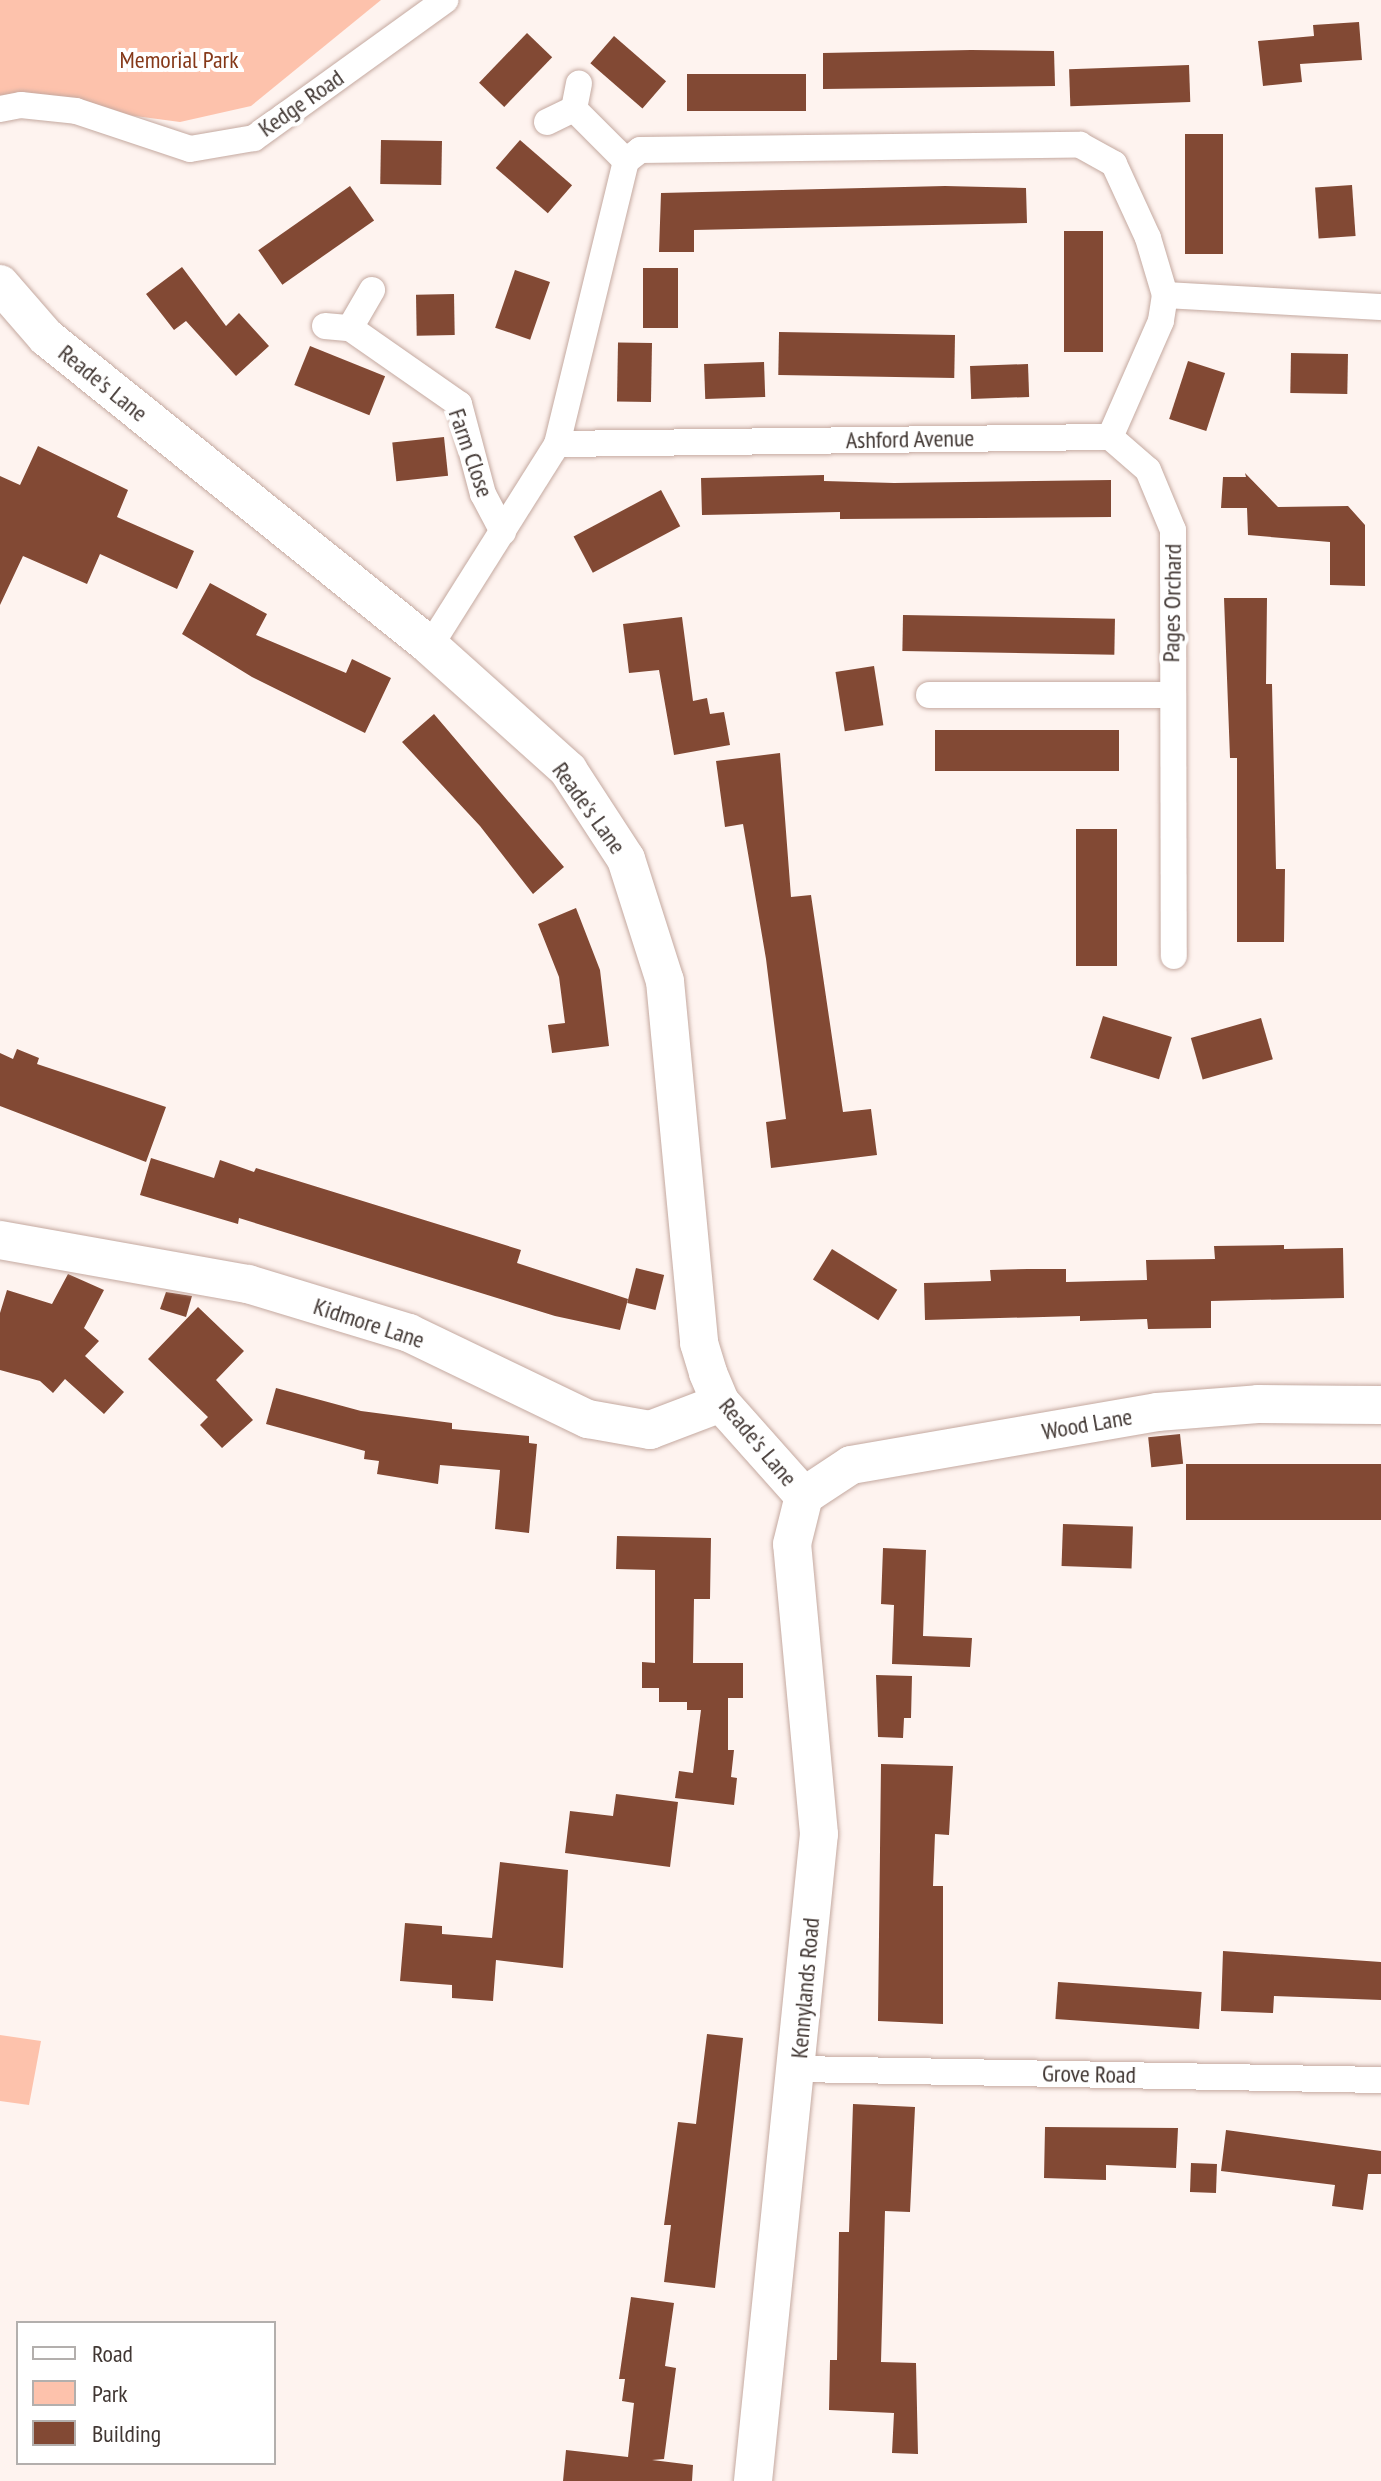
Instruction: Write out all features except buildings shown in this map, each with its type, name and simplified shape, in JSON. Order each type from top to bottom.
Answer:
[{"type":"street","name":"Kedge Road","points":[[0,109],[21,105],[76,111],[190,149],[254,138],[445,0]]},
{"type":"street","points":[[574,109],[579,83]]},
{"type":"street","points":[[547,122],[574,109]]},
{"type":"street","points":[[574,109],[626,161]]},
{"type":"street","points":[[430,646],[557,444],[626,161],[640,150],[1080,145],[1114,164],[1148,238],[1165,295],[1161,321],[1110,437]]},
{"type":"street","name":"Reade's Lane","points":[[0,284],[46,337],[430,646],[568,770],[626,859],[665,981],[699,1343],[721,1403],[804,1496]]},
{"type":"street","name":"Farm Close","points":[[372,290],[338,327],[459,404],[483,494],[503,532]]},
{"type":"street","points":[[1165,295],[1381,307]]},
{"type":"street","name":"Ashford Avenue","points":[[557,444],[1110,437]]},
{"type":"street","name":"Pages Orchard","points":[[1110,437],[1148,470],[1173,530],[1174,956]]},
{"type":"street","name":"Pages Orchard","points":[[929,695],[1171,695]]},
{"type":"street","name":"Kidmore Lane","points":[[0,1240],[248,1284],[409,1333],[588,1419],[650,1430],[721,1403]]},
{"type":"street","name":"Wood Lane","points":[[804,1496],[851,1465],[1157,1412],[1258,1404],[1381,1405]]},
{"type":"street","name":"Kennylands Road","points":[[753,2481],[798,2069],[819,1834],[792,1544],[804,1496]]},
{"type":"street","name":"Grove Road","points":[[798,2069],[1381,2080]]},
{"type":"green space","name":"Memorial Park","points":[[0,0],[381,0],[251,106],[180,122],[0,98]]},
{"type":"green space","points":[[0,2035],[41,2041],[29,2105],[0,2101]]}]
